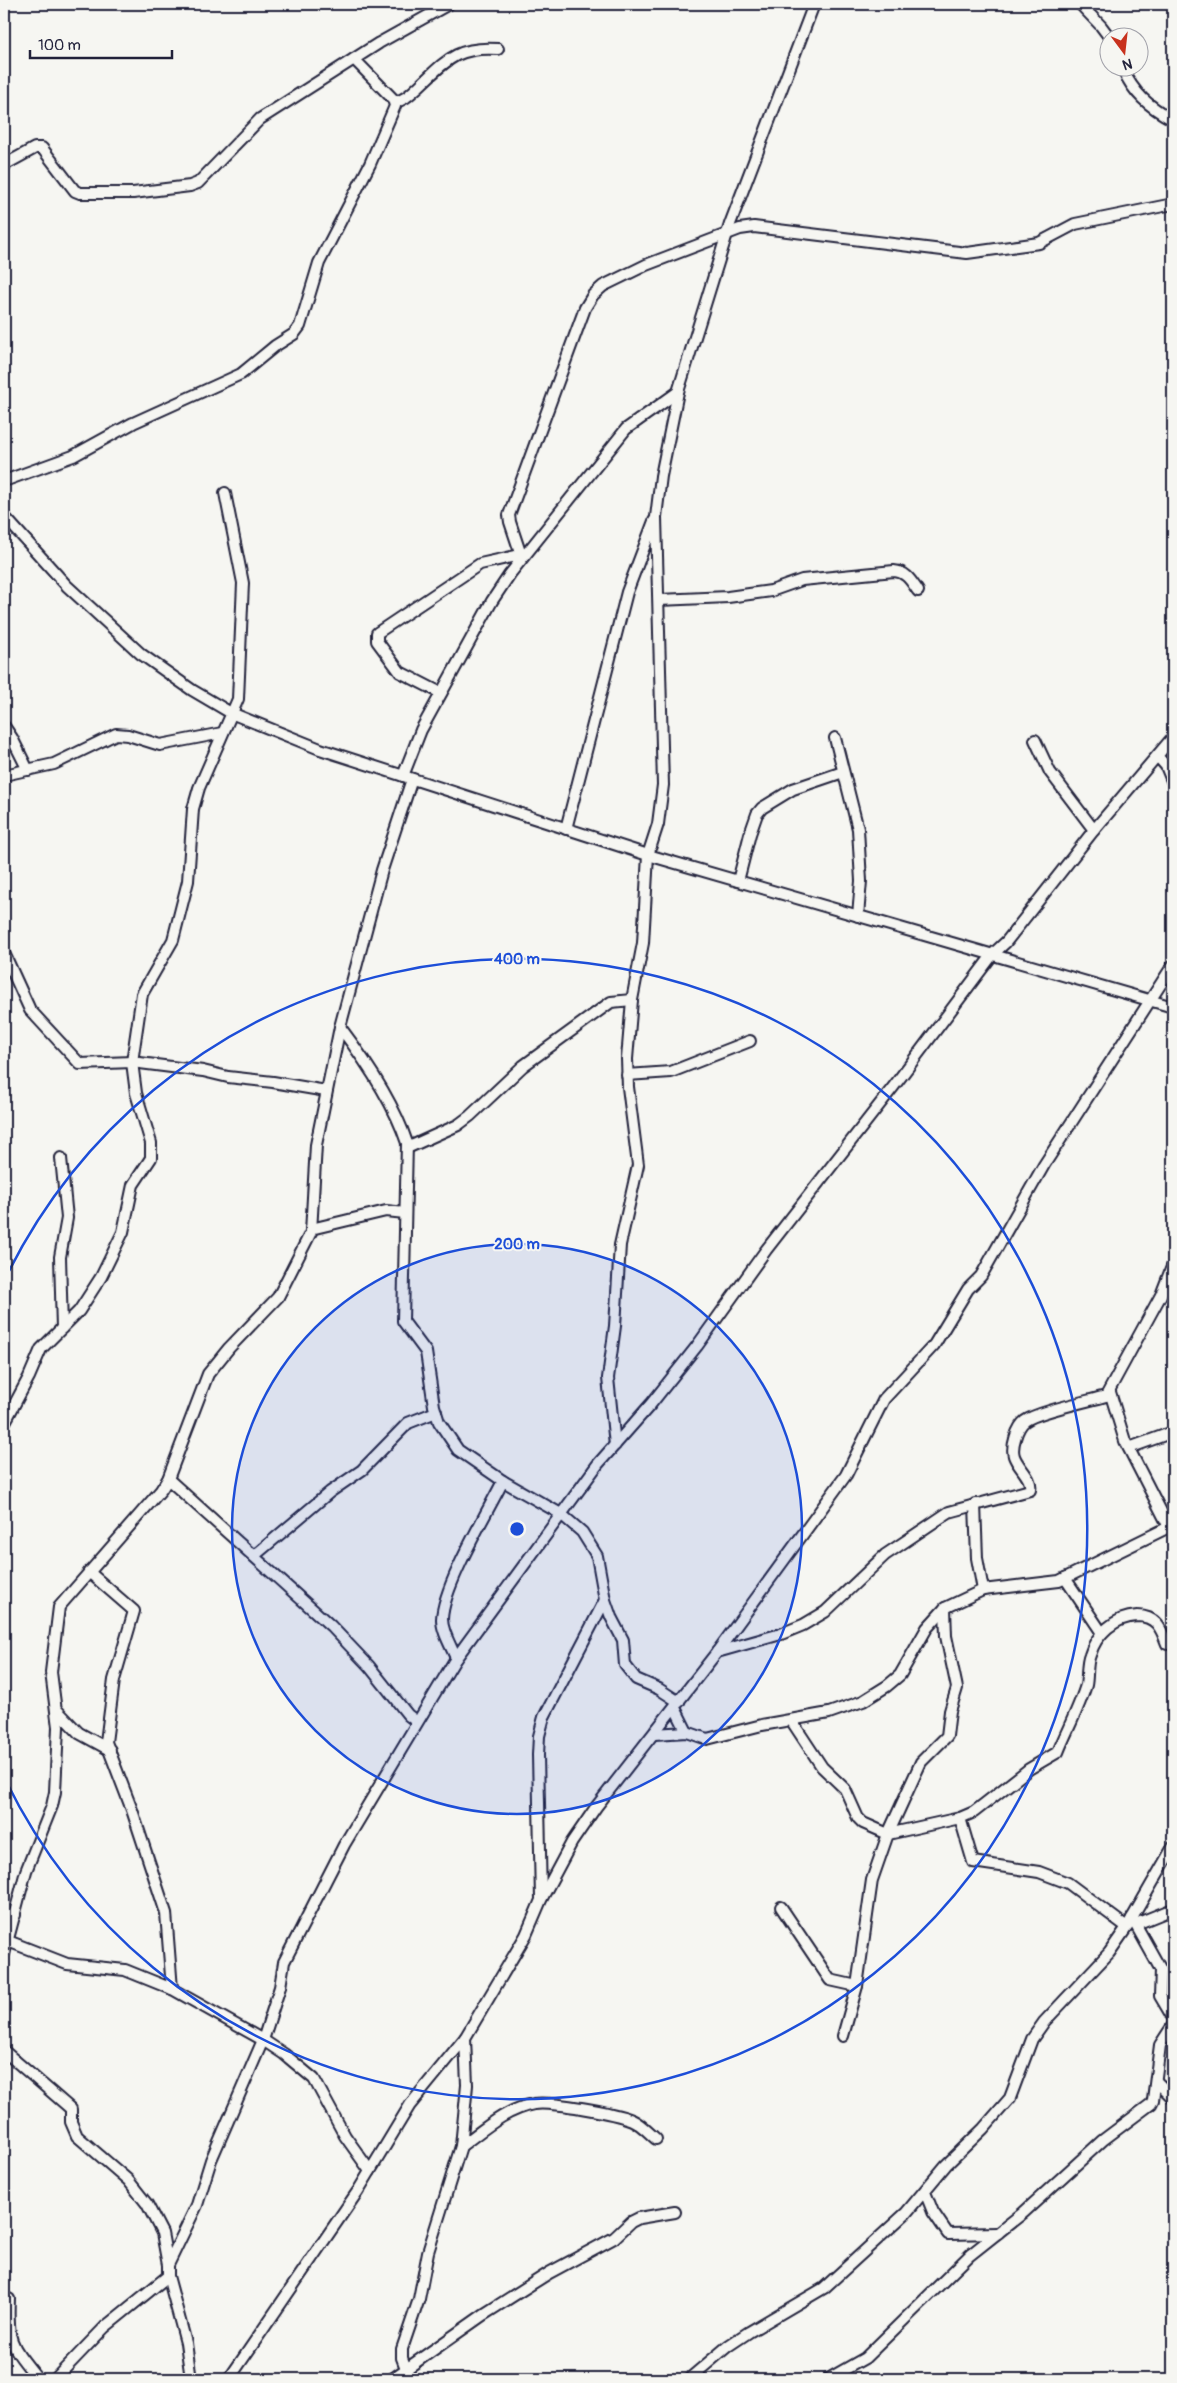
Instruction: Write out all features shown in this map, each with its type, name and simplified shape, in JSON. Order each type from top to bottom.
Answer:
[{"type":"street","points":[[4,166],[35,148],[42,148],[75,191],[80,193],[125,194],[190,186],[204,178],[260,119],[354,59],[449,4]]},
{"type":"street","points":[[615,1445],[608,1378],[615,1326],[621,1239],[638,1165],[627,1075],[632,1000],[643,943],[648,855],[658,824],[663,785],[656,517],[661,476],[678,392],[727,233],[814,4]]},
{"type":"street","points":[[1080,4],[1102,28]]},
{"type":"street","points":[[395,102],[404,100],[441,65],[462,51],[480,48],[498,49]]},
{"type":"street","points":[[354,59],[395,102]]},
{"type":"street","points":[[1128,78],[1143,101],[1173,120]]},
{"type":"street","points":[[4,481],[73,456],[133,423],[241,374],[275,346],[294,334],[300,326],[320,264],[370,164],[395,102]]},
{"type":"street","points":[[523,555],[510,522],[510,515],[582,317],[593,295],[603,286],[646,265],[727,233],[754,228],[967,253],[1039,243],[1075,224],[1173,204]]},
{"type":"street","points":[[4,1954],[16,1915],[29,1860],[52,1806],[55,1792],[59,1740],[51,1672],[51,1656],[58,1607],[150,1503],[168,1479],[208,1374],[229,1348],[278,1297],[308,1240],[311,1229],[316,1145],[340,1027],[379,878],[421,730],[492,601],[523,555],[626,429],[678,392]]},
{"type":"street","points":[[4,1424],[29,1378],[41,1349],[79,1310],[101,1277],[123,1232],[133,1185],[151,1158],[151,1142],[136,1093],[132,1062],[139,1004],[142,994],[173,940],[188,881],[193,809],[199,788],[238,699],[243,601],[240,566],[225,493]]},
{"type":"street","points":[[4,516],[67,586],[141,654],[192,690],[231,713],[320,749],[648,855],[1173,1007]]},
{"type":"street","points":[[566,829],[627,592],[656,517]]},
{"type":"street","points":[[440,694],[400,672],[378,641],[377,634],[480,564],[523,555]]},
{"type":"street","points":[[659,600],[728,597],[771,591],[802,580],[894,570],[902,571],[907,575],[918,591]]},
{"type":"street","points":[[4,726],[28,770]]},
{"type":"street","points":[[4,775],[66,759],[116,734],[128,735],[160,745],[222,733]]},
{"type":"street","points":[[835,738],[860,844],[861,881],[858,916]]},
{"type":"street","points":[[168,2265],[197,2205],[212,2160],[263,2040],[280,1988],[284,1962],[344,1845],[456,1658],[561,1514],[697,1346],[766,1250],[894,1086],[993,954],[1006,942],[1094,830],[1173,738]]},
{"type":"street","points":[[1035,740],[1050,772],[1094,830]]},
{"type":"street","points":[[1158,757],[1166,766],[1173,783]]},
{"type":"street","points":[[738,881],[750,834],[757,814],[762,808],[793,789],[843,772]]},
{"type":"street","points":[[4,953],[30,1010],[76,1062],[80,1064],[132,1062],[203,1070],[228,1078],[273,1082],[326,1091]]},
{"type":"street","points":[[229,2379],[370,2172],[410,2105],[465,2038],[526,1935],[541,1900],[572,1842],[596,1807],[717,1652],[846,1475],[884,1399],[934,1345],[968,1289],[981,1276],[1044,1165],[1173,965]]},
{"type":"street","points":[[407,1148],[458,1125],[524,1066],[610,1002],[632,1000]]},
{"type":"street","points":[[340,1027],[368,1066],[405,1136],[407,1148],[403,1321],[426,1352],[436,1412],[448,1439],[458,1450],[502,1481],[561,1514],[582,1532],[597,1556],[604,1600],[611,1618],[620,1632],[625,1665],[636,1679],[659,1690],[677,1705],[687,1732]]},
{"type":"street","points":[[627,1075],[671,1072],[750,1041]]},
{"type":"street","points":[[61,1158],[67,1218],[60,1257],[62,1328]]},
{"type":"street","points":[[311,1229],[386,1211],[405,1213]]},
{"type":"street","points":[[717,1652],[781,1634],[803,1625],[825,1612],[885,1555],[949,1512],[1030,1490],[1030,1481],[1013,1454],[1020,1426],[1024,1421],[1106,1396],[1110,1392],[1161,1295],[1173,1264]]},
{"type":"street","points":[[654,1734],[687,1732],[707,1739],[754,1726],[829,1713],[863,1701],[887,1686],[900,1674],[927,1628],[945,1608],[983,1590],[1006,1586],[1046,1584],[1065,1578],[1171,1526],[1125,1441],[1110,1392]]},
{"type":"street","points":[[254,1556],[330,1492],[362,1470],[408,1423],[436,1412]]},
{"type":"street","points":[[1129,1448],[1173,1432]]},
{"type":"street","points":[[168,1479],[331,1626],[370,1666],[408,1715],[417,1722]]},
{"type":"street","points":[[456,1658],[445,1635],[442,1620],[444,1606],[454,1580],[502,1481]]},
{"type":"street","points":[[975,1504],[977,1558],[983,1590]]},
{"type":"street","points":[[89,1572],[134,1611],[111,1693],[106,1734],[166,1913],[172,1990]]},
{"type":"street","points":[[1065,1578],[1102,1633]]},
{"type":"street","points":[[541,1900],[539,1736],[544,1717],[604,1600]]},
{"type":"street","points":[[843,2036],[857,1986],[872,1880],[888,1834],[921,1762],[947,1736],[950,1711],[957,1688],[946,1636],[945,1608]]},
{"type":"street","points":[[791,1720],[822,1767],[845,1789],[858,1818],[863,1823],[888,1834],[960,1818],[974,1812],[1029,1769],[1058,1752],[1086,1686],[1090,1654],[1102,1633],[1118,1620],[1138,1616],[1151,1618],[1160,1626],[1167,1644]]},
{"type":"street","points":[[56,1709],[79,1733],[110,1750]]},
{"type":"street","points":[[960,1818],[974,1862],[1039,1872],[1068,1882],[1132,1923],[1158,1963],[1161,1970],[1160,1996],[1173,2018]]},
{"type":"street","points":[[689,2379],[735,2341],[824,2288],[906,2213],[946,2165],[1010,2098],[1032,2039],[1044,2022],[1109,1953],[1132,1923],[1173,1846]]},
{"type":"street","points":[[781,1907],[830,1980],[857,1986]]},
{"type":"street","points":[[1132,1923],[1173,1909]]},
{"type":"street","points":[[4,1914],[16,1915]]},
{"type":"street","points":[[8,1941],[67,1964],[125,1970],[172,1990],[263,2040],[284,2054],[314,2079],[349,2144],[370,2172]]},
{"type":"street","points":[[828,2379],[865,2358],[970,2255],[1023,2213],[1103,2140],[1150,2104],[1153,2100],[1160,2045],[1173,2025]]},
{"type":"street","points":[[410,2379],[402,2358],[402,2349],[419,2299],[428,2252],[461,2146],[467,2085],[465,2038]]},
{"type":"street","points":[[4,2051],[71,2109],[71,2122],[77,2136],[128,2180],[147,2204],[162,2233],[168,2265],[168,2276],[186,2343],[192,2379]]},
{"type":"street","points":[[1156,2081],[1173,2098]]},
{"type":"street","points":[[461,2146],[500,2117],[514,2110],[541,2103],[633,2121],[656,2139]]},
{"type":"street","points":[[925,2192],[933,2212],[948,2234],[998,2233]]},
{"type":"street","points":[[392,2379],[483,2315],[549,2273],[614,2238],[631,2222],[639,2218],[675,2212]]},
{"type":"street","points":[[55,2379],[105,2327],[168,2276]]},
{"type":"street","points":[[8,2299],[10,2340],[38,2379]]}]
